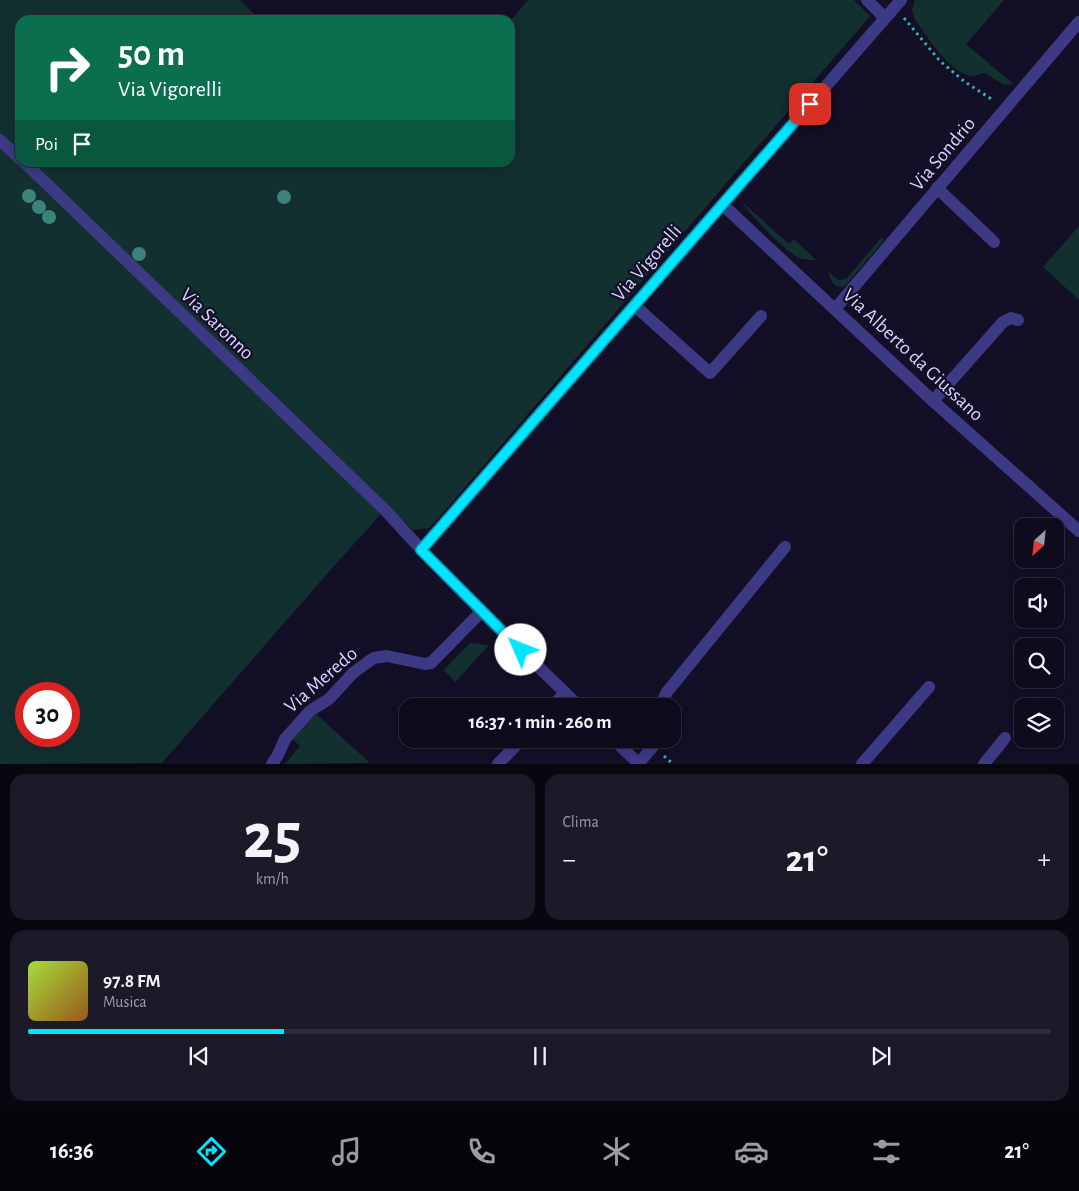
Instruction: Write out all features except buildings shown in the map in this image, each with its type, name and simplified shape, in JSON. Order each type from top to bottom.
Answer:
[{"type":"street","points":[[866,0],[893,9]]},
{"type":"street","name":"Via Vigorelli","points":[[421,550],[893,9]]},
{"type":"street","name":"Via Sondrio","points":[[835,309],[1079,22]]},
{"type":"street","points":[[0,140],[15,154]]},
{"type":"street","name":"Via Saronno","points":[[29,167],[386,511],[421,550]]},
{"type":"street","points":[[938,188],[994,242]]},
{"type":"street","name":"Via Alberto da Giussano","points":[[723,205],[933,401],[1079,531]]},
{"type":"street","points":[[635,306],[710,373],[761,316]]},
{"type":"street","points":[[933,401],[1003,322],[1011,318],[1018,320]]},
{"type":"street","points":[[664,698],[785,546]]},
{"type":"street","points":[[421,550],[481,612],[570,698]]},
{"type":"street","name":"Via Meredo","points":[[272,764],[278,756],[285,739],[310,711],[328,699],[360,666],[374,658],[387,656],[425,664],[431,663],[481,612]]},
{"type":"street","points":[[862,764],[929,687]]},
{"type":"street","points":[[560,698],[565,693]]},
{"type":"street","points":[[984,764],[1004,738]]},
{"type":"street","points":[[498,764],[513,748]]},
{"type":"street","points":[[623,748],[639,763],[652,748]]},
{"type":"path","points":[[893,9],[914,28],[940,61],[952,72],[1005,109]]},
{"type":"green space","points":[[0,0],[240,0],[255,15],[15,15],[15,167],[515,167],[515,15],[528,0],[854,0],[870,16],[430,528],[413,530],[388,506],[162,763],[0,764]]},
{"type":"green space","points":[[915,0],[1004,0],[966,44],[1013,84],[1005,85],[984,73],[975,76],[964,74],[955,68],[939,53],[914,18],[912,10]]},
{"type":"green space","points":[[741,201],[789,244],[794,239],[816,260],[802,259],[783,247]]},
{"type":"green space","points":[[1079,226],[1079,300],[1043,267]]},
{"type":"green space","points":[[882,237],[884,240],[846,285],[840,287],[833,282],[829,272],[838,280],[846,279]]},
{"type":"green space","points":[[470,643],[489,645],[455,682],[444,670]]},
{"type":"green space","points":[[316,714],[370,763],[285,764],[300,746],[293,739]]},
{"type":"route","points":[[521,650],[421,550],[810,104]]}]
